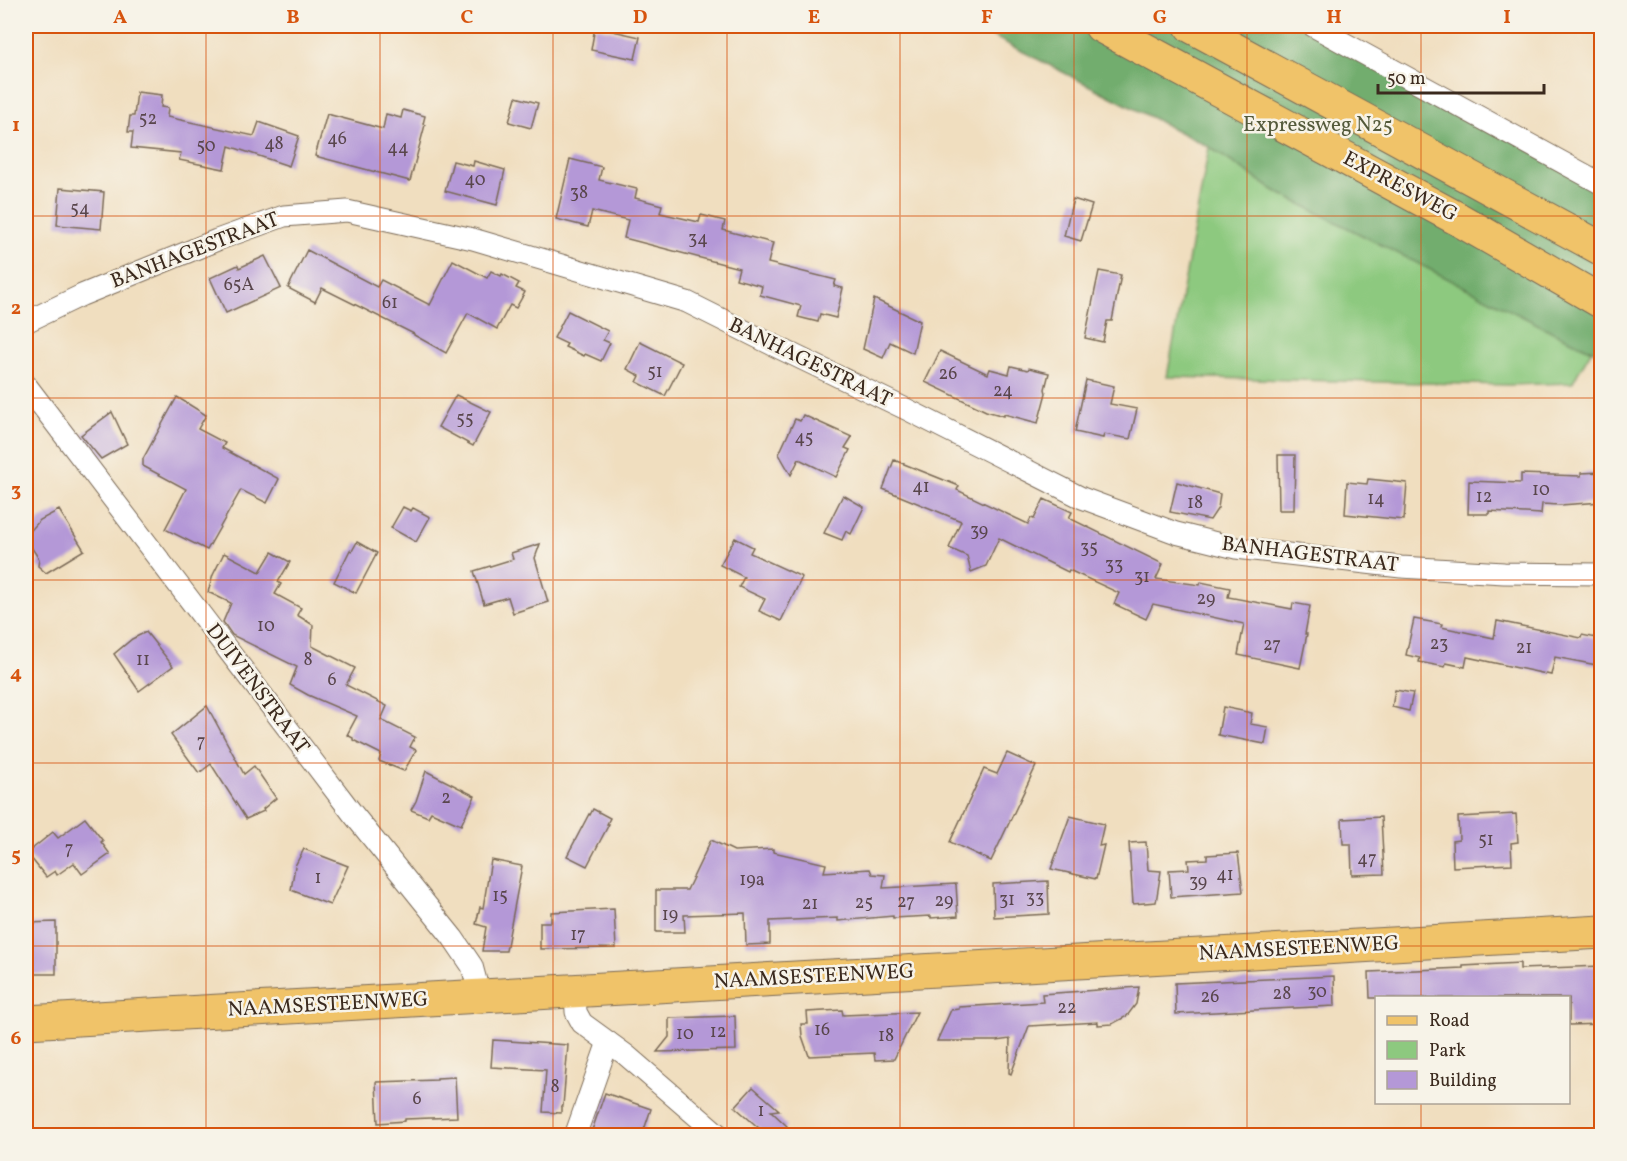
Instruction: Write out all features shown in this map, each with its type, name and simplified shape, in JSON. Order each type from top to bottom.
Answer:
[{"type":"main road","name":"EXPRESWEG","points":[[1101,26],[1458,219],[1602,302]]},
{"type":"main road","name":"EXPRESWEG","points":[[1191,26],[1602,249]]},
{"type":"main road","name":"NAAMSESTEENWEG","points":[[26,1022],[1602,932]]},
{"type":"street","points":[[1313,26],[1602,184]]},
{"type":"street","name":"BANHAGESTRAAT","points":[[26,322],[113,282],[216,240],[284,216],[347,211],[473,239],[687,302],[1082,498],[1176,533],[1236,548],[1401,567],[1504,573],[1602,574]]},
{"type":"street","name":"DUIVENSTRAAT","points":[[26,385],[353,814],[458,945],[472,966],[480,996]]},
{"type":"street","points":[[575,991],[578,1018],[589,1029],[626,1054],[720,1136]]},
{"type":"street","points":[[575,1136],[608,1042]]},
{"type":"green space","name":"Expressweg N25","points":[[973,26],[1300,26],[1601,186],[1601,354],[1275,191],[1209,147]]},
{"type":"green space","points":[[1209,147],[1275,191],[1592,350],[1572,383],[1508,385],[1167,377]]},
{"type":"building","points":[[595,27],[640,37],[635,59],[591,50]]},
{"type":"building","points":[[137,92],[162,95],[161,107],[168,108],[167,117],[254,136],[259,122],[299,136],[289,166],[229,146],[224,169],[179,160],[181,153],[131,148],[133,132],[128,132],[130,116],[134,116]]},
{"type":"building","points":[[516,97],[538,103],[531,128],[509,122]]},
{"type":"building","points":[[403,110],[425,116],[423,124],[425,125],[410,181],[315,156],[327,114],[383,129],[386,114],[401,118]]},
{"type":"building","points":[[570,159],[602,167],[599,180],[637,189],[635,198],[662,205],[660,213],[699,222],[701,215],[725,221],[723,230],[773,243],[768,263],[836,280],[834,286],[843,288],[836,318],[820,314],[818,322],[798,317],[801,306],[760,295],[762,286],[736,279],[739,268],[624,238],[628,220],[592,211],[588,227],[556,219]]},
{"type":"building","points":[[453,161],[473,166],[474,161],[505,170],[497,205],[445,191]]},
{"type":"building","points":[[60,188],[104,192],[101,229],[57,225]]},
{"type":"building","points":[[1073,199],[1092,205],[1081,241],[1064,236]]},
{"type":"building","points":[[307,250],[377,287],[381,280],[430,305],[453,260],[487,278],[491,271],[501,276],[502,274],[519,283],[516,288],[525,292],[516,308],[510,305],[497,329],[468,313],[446,353],[414,334],[322,288],[315,302],[288,288]]},
{"type":"building","points":[[265,256],[281,288],[226,313],[210,278]]},
{"type":"building","points":[[1099,271],[1121,275],[1112,321],[1107,321],[1103,342],[1085,338]]},
{"type":"building","points":[[874,299],[920,321],[913,353],[890,342],[883,358],[863,349]]},
{"type":"building","points":[[568,311],[608,331],[603,340],[610,343],[601,361],[565,347],[567,344],[554,338]]},
{"type":"building","points":[[640,342],[682,363],[665,396],[637,382],[640,376],[627,369]]},
{"type":"building","points":[[940,351],[988,374],[990,369],[1009,374],[1011,366],[1049,373],[1038,423],[986,411],[925,382]]},
{"type":"building","points":[[1086,380],[1114,386],[1110,404],[1137,409],[1130,439],[1104,434],[1103,438],[1075,432]]},
{"type":"building","points":[[456,395],[491,412],[473,446],[438,427]]},
{"type":"building","points":[[177,397],[206,415],[198,429],[225,443],[222,448],[279,479],[267,503],[241,490],[207,550],[165,529],[186,489],[143,466],[143,459]]},
{"type":"building","points":[[112,412],[127,444],[101,459],[81,435]]},
{"type":"building","points":[[803,415],[852,437],[845,448],[850,450],[836,477],[799,459],[791,475],[779,454],[795,419],[800,421]]},
{"type":"building","points":[[1278,455],[1295,455],[1294,510],[1279,510]]},
{"type":"building","points":[[894,460],[959,486],[957,490],[1028,524],[1031,518],[1034,519],[1044,499],[1072,512],[1069,518],[1163,564],[1156,579],[1200,585],[1201,582],[1230,588],[1228,597],[1292,609],[1293,603],[1310,606],[1300,668],[1238,655],[1244,624],[1153,604],[1146,619],[1114,604],[1119,593],[1069,570],[1068,572],[999,538],[986,566],[971,572],[967,556],[949,548],[961,521],[883,489]]},
{"type":"building","points":[[1602,472],[1602,502],[1542,504],[1541,514],[1489,511],[1489,514],[1468,514],[1469,481],[1521,483],[1521,474],[1581,476],[1581,473]]},
{"type":"building","points":[[1368,479],[1407,483],[1404,520],[1345,514],[1347,482],[1367,484]]},
{"type":"building","points":[[1177,482],[1220,494],[1218,508],[1210,520],[1170,512]]},
{"type":"building","points":[[843,495],[864,507],[851,534],[846,531],[842,540],[824,533]]},
{"type":"building","points":[[403,507],[411,511],[413,508],[430,517],[416,542],[391,528]]},
{"type":"building","points":[[59,510],[84,550],[46,573],[38,566],[39,559],[26,536],[40,520]]},
{"type":"building","points":[[735,538],[753,547],[750,553],[802,577],[781,621],[759,611],[765,599],[739,587],[744,577],[720,565]]},
{"type":"building","points":[[357,542],[377,553],[356,593],[334,582],[350,550],[352,551]]},
{"type":"building","points":[[540,544],[535,558],[548,602],[513,613],[508,597],[484,604],[474,571],[513,559],[511,553]]},
{"type":"building","points":[[272,552],[290,562],[278,582],[281,584],[275,594],[301,608],[297,615],[313,625],[312,646],[355,668],[346,685],[387,706],[381,720],[415,737],[410,747],[416,750],[404,771],[379,761],[381,754],[347,735],[357,716],[290,685],[297,667],[232,635],[223,622],[231,603],[208,592],[213,575],[224,553],[260,572]]},
{"type":"building","points":[[1414,619],[1494,638],[1497,621],[1581,638],[1582,635],[1602,639],[1602,666],[1555,657],[1551,675],[1467,657],[1465,667],[1446,663],[1445,667],[1419,662],[1420,658],[1406,655]]},
{"type":"building","points":[[146,632],[173,666],[139,691],[114,654],[132,639]]},
{"type":"building","points":[[1395,690],[1413,693],[1409,711],[1392,707]]},
{"type":"building","points":[[207,706],[244,774],[254,766],[276,798],[263,809],[264,811],[246,819],[211,764],[199,773],[171,735]]},
{"type":"building","points":[[1223,707],[1252,713],[1250,724],[1268,727],[1265,744],[1218,735]]},
{"type":"building","points":[[1007,753],[1036,766],[991,861],[950,842],[984,769],[997,774]]},
{"type":"building","points":[[426,771],[475,796],[461,825],[431,812],[428,817],[411,810]]},
{"type":"building","points":[[593,809],[610,818],[587,866],[567,856]]},
{"type":"building","points":[[1516,814],[1518,842],[1511,843],[1512,864],[1453,867],[1452,841],[1459,840],[1458,817]]},
{"type":"building","points":[[1070,816],[1104,824],[1099,846],[1104,845],[1096,879],[1051,869]]},
{"type":"building","points":[[1381,817],[1384,874],[1352,875],[1351,844],[1343,844],[1342,819]]},
{"type":"building","points":[[85,818],[110,854],[82,874],[74,863],[57,875],[55,871],[46,877],[27,853],[53,832],[58,838]]},
{"type":"building","points":[[711,840],[734,851],[773,849],[773,852],[826,864],[824,872],[870,869],[872,874],[885,875],[883,888],[956,884],[958,916],[893,918],[893,916],[838,921],[838,918],[770,921],[770,944],[746,945],[745,913],[684,915],[685,932],[656,932],[656,890],[687,890]]},
{"type":"building","points":[[1146,842],[1148,870],[1161,871],[1156,902],[1133,904],[1129,843]]},
{"type":"building","points":[[304,849],[348,866],[330,905],[291,890],[295,866]]},
{"type":"building","points":[[1238,853],[1243,892],[1171,897],[1169,870],[1189,869],[1188,860],[1207,859],[1207,855]]},
{"type":"building","points":[[491,860],[522,866],[506,951],[482,951],[486,927],[476,924],[480,907],[483,908]]},
{"type":"building","points":[[1048,881],[1049,914],[994,917],[993,884]]},
{"type":"building","points":[[614,909],[616,948],[540,949],[540,922],[551,922],[551,912]]},
{"type":"building","points":[[56,922],[56,974],[28,974],[26,923]]},
{"type":"building","points":[[1520,963],[1520,969],[1602,966],[1602,1024],[1570,1025],[1570,996],[1375,996],[1375,998],[1370,998],[1369,972],[1463,968],[1463,966]]},
{"type":"building","points":[[1334,976],[1335,1006],[1176,1014],[1175,983]]},
{"type":"building","points":[[1139,987],[1136,1004],[1127,1016],[1112,1024],[1098,1025],[1098,1022],[1029,1026],[1011,1074],[1009,1073],[1010,1039],[937,1041],[951,1010],[959,1009],[959,1007],[1043,1002],[1042,994]]},
{"type":"building","points":[[842,1010],[843,1015],[917,1012],[894,1059],[875,1060],[874,1053],[809,1056],[802,1036],[801,1024],[808,1024],[807,1012]]},
{"type":"building","points":[[735,1016],[736,1050],[657,1052],[669,1037],[669,1018]]},
{"type":"building","points":[[493,1040],[568,1045],[561,1113],[543,1112],[546,1070],[491,1067]]},
{"type":"building","points":[[455,1077],[457,1117],[405,1119],[405,1121],[378,1123],[376,1082],[437,1080],[437,1078]]},
{"type":"building","points":[[753,1087],[779,1110],[771,1111],[787,1126],[779,1136],[768,1136],[735,1107]]},
{"type":"building","points":[[605,1093],[651,1109],[642,1136],[590,1136]]}]
